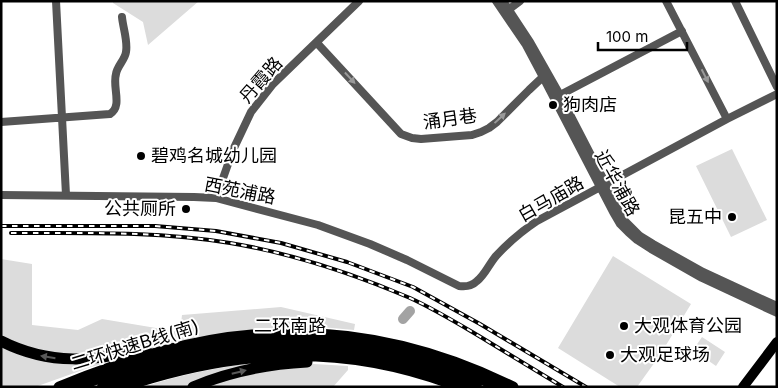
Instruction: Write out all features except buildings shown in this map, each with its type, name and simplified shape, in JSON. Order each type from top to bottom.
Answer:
[{"type":"highway","name":"二环快速B线(南)","points":[[59,387],[114,366],[170,349],[219,339],[285,333],[344,336],[419,350],[480,371],[513,387]]},
{"type":"highway","points":[[1,341],[38,355],[73,359],[115,355],[170,343],[206,338],[252,335]]},
{"type":"highway","points":[[122,387],[161,374],[238,358],[300,355],[380,363],[413,371],[460,387]]},
{"type":"highway","points":[[192,387],[246,370],[295,363],[361,364],[413,371]]},
{"type":"main road","name":"二环南路","points":[[78,386],[143,364],[204,348],[252,341],[300,340],[344,342],[383,348],[458,370],[498,387]]},
{"type":"main road","points":[[744,387],[777,342]]},
{"type":"main road","name":"二环南路","points":[[104,386],[152,370],[205,357],[253,350],[285,348],[343,351],[381,357],[426,368],[477,387]]},
{"type":"street","points":[[56,1],[66,195]]},
{"type":"street","name":"丹霞路","points":[[216,198],[233,150],[251,112],[273,84],[359,1]]},
{"type":"street","name":"近华浦路","points":[[496,1],[560,95],[620,224],[637,240],[702,278],[777,313]]},
{"type":"street","name":"近华浦路","points":[[502,1],[530,42],[545,75],[603,186],[625,221],[640,236],[703,272],[777,306]]},
{"type":"street","points":[[508,10],[520,1]]},
{"type":"street","points":[[666,1],[727,119]]},
{"type":"street","points":[[735,1],[777,87]]},
{"type":"street","points":[[1,122],[110,114],[114,112],[116,107],[115,74],[126,54],[122,17]]},
{"type":"street","points":[[560,95],[682,31]]},
{"type":"street","name":"涌月巷","points":[[316,43],[401,134],[412,138],[472,135],[489,128],[545,75]]},
{"type":"street","name":"白马庙路","points":[[459,286],[472,285],[478,281],[510,242],[537,221],[777,94]]},
{"type":"street","name":"西苑浦路","points":[[1,195],[216,198],[318,225],[378,247],[459,286]]},
{"type":"shaded area","points":[[113,1],[199,1],[148,45],[143,22],[113,3]]},
{"type":"shaded area","points":[[732,149],[767,220],[731,237],[696,166]]},
{"type":"shaded area","name":"大观体育公园","points":[[613,256],[691,304],[660,355],[637,387],[620,387],[558,348]]},
{"type":"shaded area","points":[[1,259],[32,264],[32,325],[78,330],[102,319],[180,332],[182,315],[281,307],[355,324],[354,330],[321,327],[240,331],[187,341],[91,367],[35,387],[1,387]]},
{"type":"shaded area","points":[[702,337],[725,352],[716,366],[693,350]]},
{"type":"shaded area","points":[[262,361],[348,366],[348,370],[333,387],[143,387],[202,371]]},
{"type":"waterway","points":[[403,319],[410,311]]},
{"type":"railway","points":[[1,226],[155,226],[216,231],[281,243],[347,262],[413,287],[586,387]]},
{"type":"railway","points":[[11,233],[176,236],[253,247],[299,258],[389,289],[419,302],[563,387]]},
{"type":"place","name":"狗肉店","points":[[553,105]]},
{"type":"place","name":"碧鸡名城幼儿园","points":[[141,156]]},
{"type":"place","name":"公共厕所","points":[[186,209]]},
{"type":"place","name":"昆五中","points":[[732,217]]},
{"type":"place","name":"大观体育公园","points":[[624,326]]},
{"type":"place","name":"大观足球场","points":[[610,355]]}]
